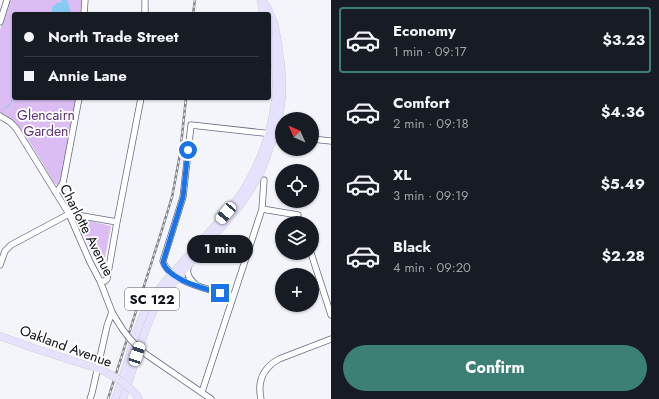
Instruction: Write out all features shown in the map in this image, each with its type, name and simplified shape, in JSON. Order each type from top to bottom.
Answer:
[{"type":"main road","name":"SC 122","points":[[261,0],[262,12]]},
{"type":"main road","name":"SC 122","points":[[261,0],[269,12]]},
{"type":"main road","name":"SC 122","points":[[123,399],[145,331],[154,310],[175,275],[189,264],[238,208],[251,190],[261,171],[275,134],[274,111],[276,80],[274,23],[271,16]]},
{"type":"main road","name":"SC 122","points":[[271,43],[274,55]]},
{"type":"main road","name":"SC 122","points":[[115,399],[138,329],[146,310],[154,297],[175,275],[233,204],[252,177],[275,134]]},
{"type":"main road","name":"Oakland Avenue","points":[[0,336],[100,369],[120,380],[134,392],[139,399]]},
{"type":"street","points":[[0,22],[7,0]]},
{"type":"street","points":[[84,12],[85,0]]},
{"type":"street","points":[[145,0],[145,12]]},
{"type":"street","points":[[56,193],[63,183],[79,100]]},
{"type":"street","points":[[100,282],[107,279],[116,222],[141,100]]},
{"type":"street","name":"Charlotte Avenue","points":[[1,118],[10,122],[16,128],[69,214],[112,312],[121,327],[140,350],[211,399]]},
{"type":"street","points":[[233,296],[186,282],[164,265],[163,259],[183,197],[191,125],[275,134]]},
{"type":"street","points":[[319,140],[331,141]]},
{"type":"street","points":[[202,392],[262,209],[264,180]]},
{"type":"street","points":[[262,209],[298,215]]},
{"type":"street","points":[[0,265],[3,250],[69,214],[116,222]]},
{"type":"street","points":[[313,260],[331,315]]},
{"type":"street","points":[[189,264],[187,274],[196,286]]},
{"type":"street","points":[[90,399],[100,369],[107,326],[112,312]]},
{"type":"street","points":[[261,399],[259,389],[262,377],[271,364],[278,359],[331,339]]},
{"type":"green space","name":"Glencairn Garden","points":[[9,0],[82,0],[81,12],[12,12],[12,100],[77,100],[60,182],[58,185],[55,184],[20,129],[11,119],[0,112],[0,30]]},
{"type":"green space","points":[[85,220],[111,226],[102,273],[80,225],[81,221]]},
{"type":"water","points":[[62,0],[66,0],[68,2],[70,12],[52,12],[52,7],[57,3],[62,2]]},
{"type":"waterway","points":[[4,109],[13,100]]},
{"type":"railway","points":[[193,12],[195,0]]},
{"type":"railway","points":[[108,399],[172,197],[180,154],[186,100]]},
{"type":"route","points":[[188,150],[183,197],[163,262],[167,269],[186,282],[220,293]]}]
